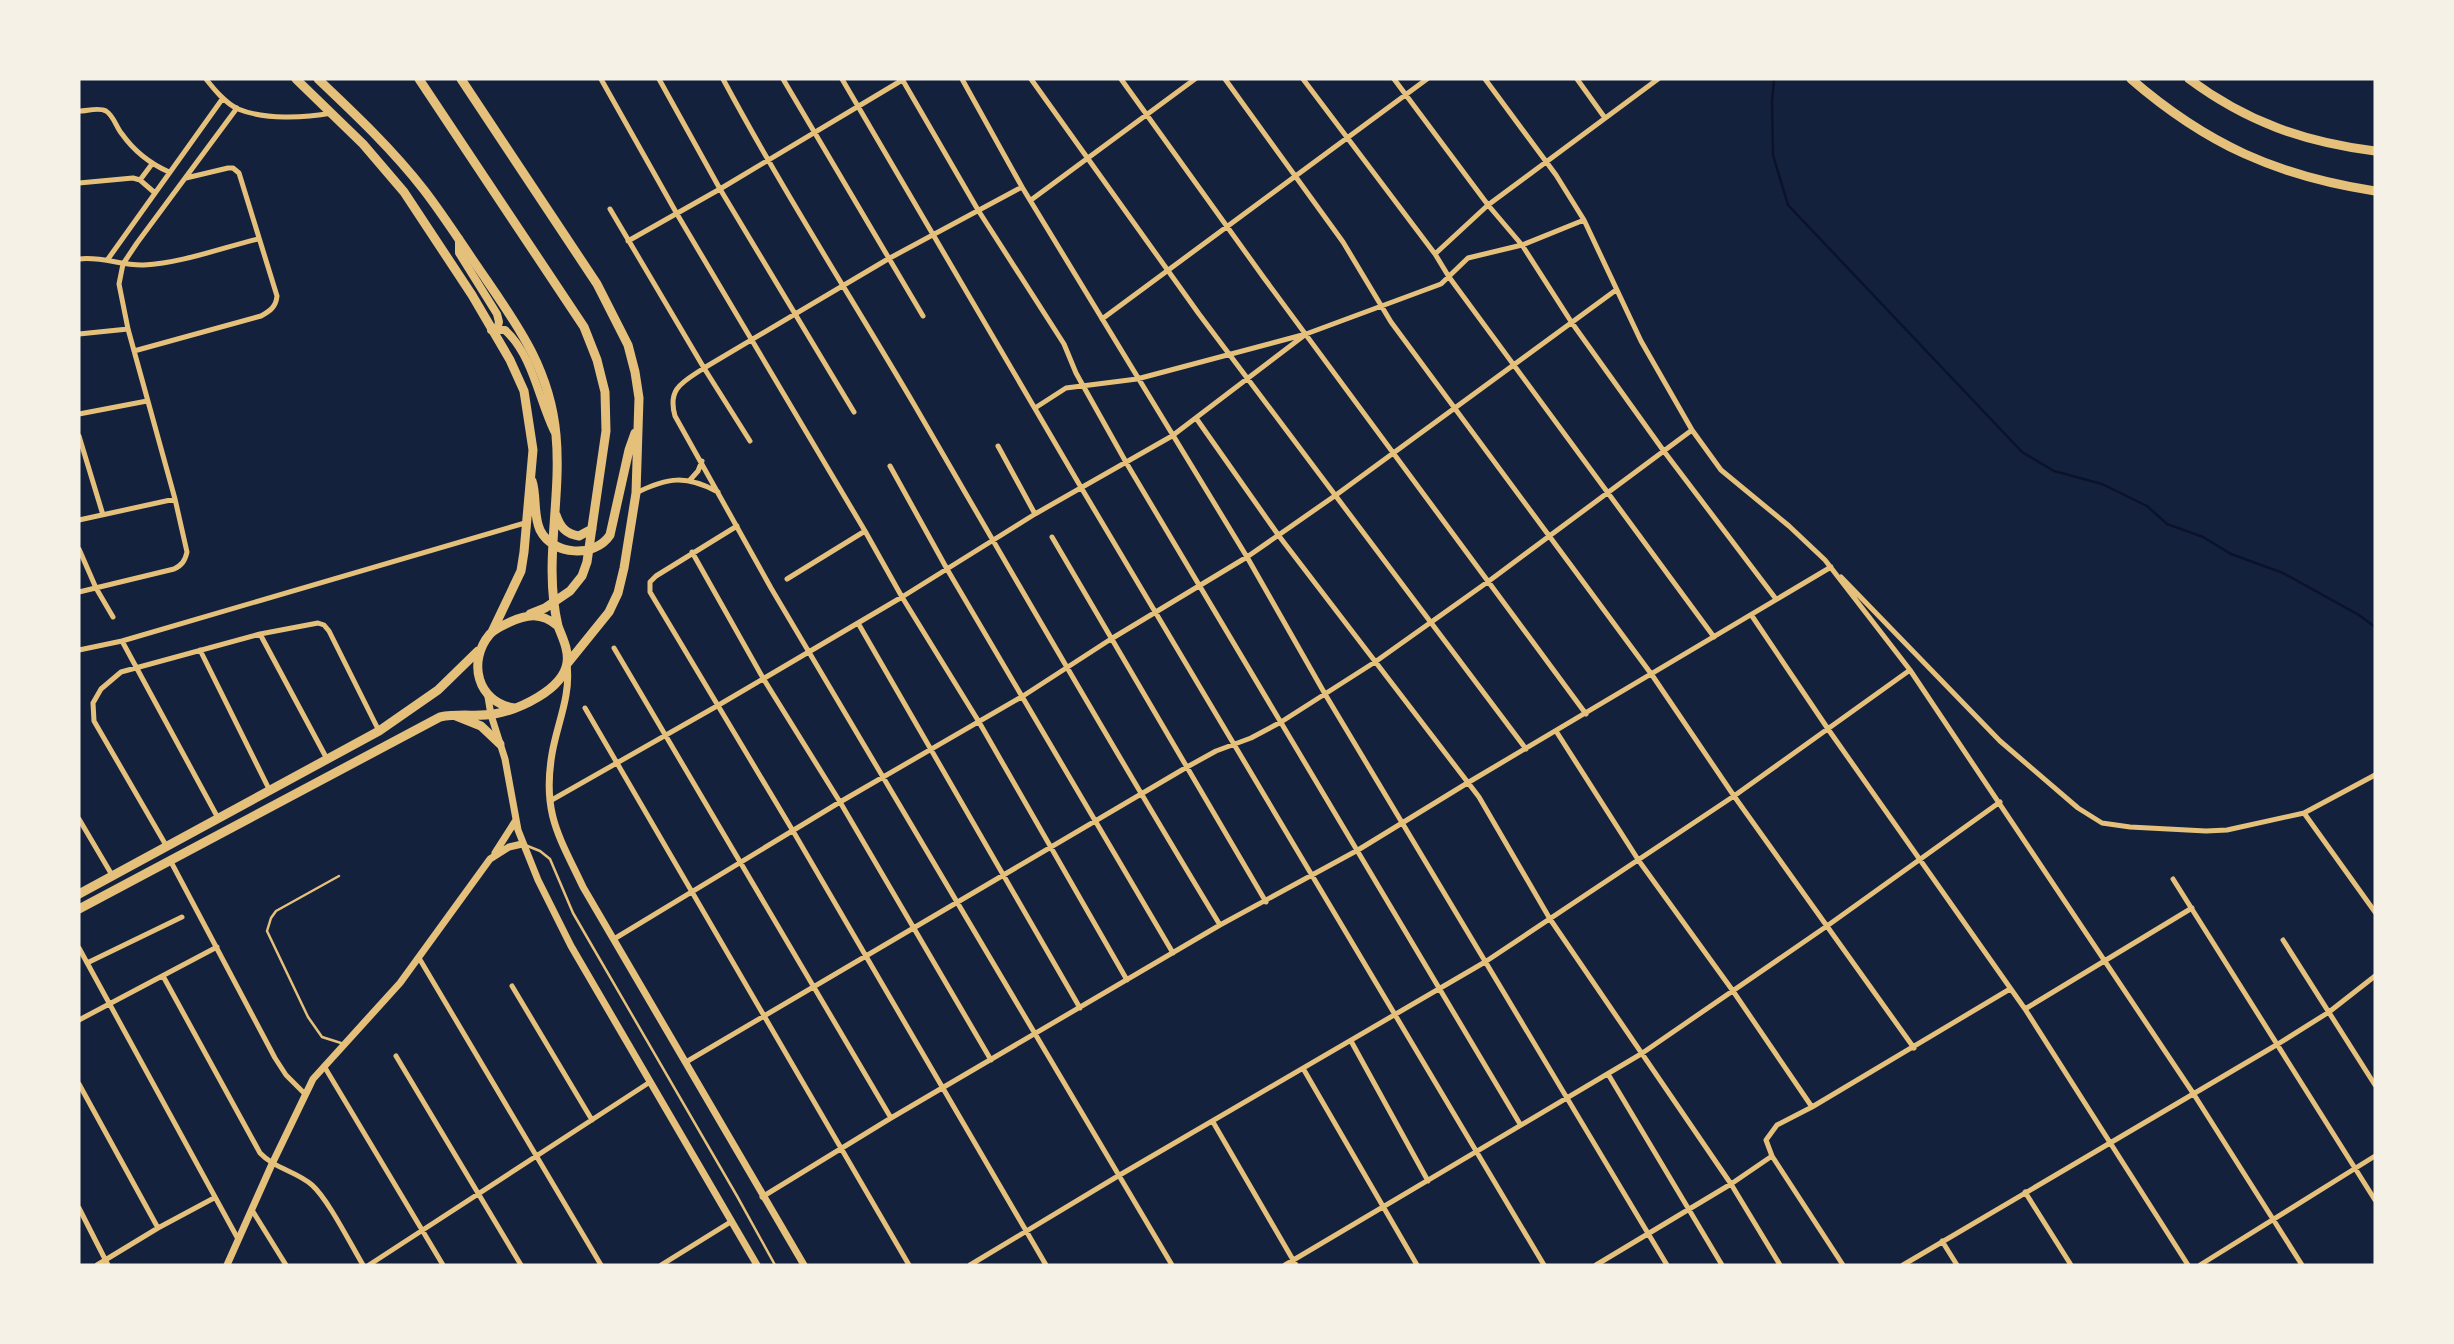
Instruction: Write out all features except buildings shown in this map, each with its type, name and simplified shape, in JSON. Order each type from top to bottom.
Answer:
[{"type":"main road","points":[[79,894],[379,731],[438,690],[480,649],[492,632],[521,571],[533,450],[524,391],[510,360],[460,276],[404,192],[363,144],[296,79]]},
{"type":"main road","points":[[318,79],[402,163],[442,214],[533,353],[550,393],[556,437],[558,470],[553,542],[553,603],[567,664]]},
{"type":"main road","points":[[419,79],[584,327],[597,360],[605,392],[606,430],[584,571],[566,594],[553,603],[492,632]]},
{"type":"main road","points":[[79,909],[440,717],[491,715],[535,699],[547,691],[609,612],[618,593],[636,493],[639,398],[628,345],[597,284],[461,79]]},
{"type":"main road","points":[[2131,79],[2183,121],[2246,155],[2302,177],[2375,191]]},
{"type":"main road","points":[[2189,79],[2233,109],[2293,135],[2375,151]]},
{"type":"main road","points":[[459,239],[459,253],[497,314],[494,331]]},
{"type":"main road","points":[[494,331],[505,330],[514,340],[528,365],[556,437]]},
{"type":"main road","points":[[530,476],[541,532],[553,542],[573,551],[589,551],[603,543],[610,535],[629,450],[638,426]]},
{"type":"main road","points":[[555,510],[560,525],[569,533],[579,536],[592,529]]},
{"type":"main road","points":[[528,615],[548,618],[558,626]]},
{"type":"main road","points":[[480,649],[478,674],[488,697],[494,702],[514,708]]},
{"type":"main road","points":[[451,715],[481,726],[500,744]]},
{"type":"street","points":[[206,79],[223,98],[237,108],[270,115],[332,113]]},
{"type":"street","points":[[601,79],[677,214],[902,597],[979,722],[1050,850],[1127,980]]},
{"type":"street","points":[[659,79],[720,189],[854,412]]},
{"type":"street","points":[[723,79],[767,161],[919,413],[1141,795],[1220,925]]},
{"type":"street","points":[[783,79],[923,316]]},
{"type":"street","points":[[842,79],[1082,489],[1544,1265]]},
{"type":"street","points":[[628,241],[903,79],[978,210],[1064,344],[1069,360],[1127,464],[1520,1124]]},
{"type":"street","points":[[962,79],[1022,187],[1247,557],[1325,694],[1667,1265]]},
{"type":"street","points":[[1031,79],[1229,355],[1526,748]]},
{"type":"street","points":[[1121,79],[1586,714]]},
{"type":"street","points":[[1031,200],[1195,79]]},
{"type":"street","points":[[1225,79],[1343,242],[1382,307],[1652,675],[1734,796],[1914,1048]]},
{"type":"street","points":[[1303,79],[1435,254],[1449,277],[1714,637]]},
{"type":"street","points":[[1394,79],[1488,205],[1522,245],[1572,323],[1663,450],[1776,599]]},
{"type":"street","points":[[1102,319],[1427,79]]},
{"type":"street","points":[[1485,79],[1546,161],[1584,220],[1654,365],[1692,430],[1721,470],[1789,526],[1884,618],[1914,653],[2000,741],[2078,808],[2102,823],[2116,826],[2227,830],[2304,813],[2375,775]]},
{"type":"street","points":[[1577,79],[1605,118]]},
{"type":"street","points":[[1435,254],[1488,205],[1658,79]]},
{"type":"street","points":[[108,259],[223,98]]},
{"type":"street","points":[[79,592],[174,569],[181,565],[187,552],[128,329],[119,284],[123,264],[237,108]]},
{"type":"street","points":[[79,111],[106,111],[122,134],[152,164],[169,172]]},
{"type":"street","points":[[140,180],[152,164]]},
{"type":"street","points":[[134,351],[261,316],[274,307],[277,296],[237,170],[228,168],[186,178]]},
{"type":"street","points":[[79,183],[126,178],[140,180],[155,193]]},
{"type":"street","points":[[1022,187],[888,259],[704,368],[683,382],[672,397],[675,416],[737,527],[1172,1265]]},
{"type":"street","points":[[610,209],[750,441]]},
{"type":"street","points":[[1035,408],[1066,388],[1137,379],[1306,334],[1441,284],[1468,258],[1522,245],[1584,220]]},
{"type":"street","points":[[79,259],[108,259],[123,264],[160,264],[258,239]]},
{"type":"street","points":[[614,939],[840,802],[1023,696],[1247,557],[1616,290]]},
{"type":"street","points":[[79,334],[128,329]]},
{"type":"street","points":[[550,801],[902,597],[1035,514],[1127,464],[1172,436],[1306,334]]},
{"type":"street","points":[[79,414],[147,401]]},
{"type":"street","points":[[1196,418],[1279,536],[1468,782],[1550,919],[1731,1184],[1780,1265]]},
{"type":"street","points":[[686,1062],[1187,767],[1281,722],[1432,623],[1692,430]]},
{"type":"street","points":[[79,436],[103,515]]},
{"type":"street","points":[[998,446],[1035,514]]},
{"type":"street","points":[[690,480],[702,461]]},
{"type":"street","points":[[890,466],[947,569],[1173,953]]},
{"type":"street","points":[[636,493],[668,480],[690,480],[720,493]]},
{"type":"street","points":[[79,520],[175,499]]},
{"type":"street","points":[[79,650],[122,641],[525,523]]},
{"type":"street","points":[[737,527],[656,576],[650,582],[650,592],[1046,1265]]},
{"type":"street","points":[[787,579],[865,531]]},
{"type":"street","points":[[1052,537],[1266,902]]},
{"type":"street","points":[[79,549],[96,588],[113,617]]},
{"type":"street","points":[[692,552],[763,678],[840,802],[990,1060]]},
{"type":"street","points":[[762,1197],[1220,925],[1358,850],[1831,568]]},
{"type":"street","points":[[1831,568],[1910,670],[2000,802],[2193,1093],[2302,1265]]},
{"type":"street","points":[[1752,615],[1828,729],[2025,1009],[2188,1265]]},
{"type":"street","points":[[167,847],[94,721],[93,703],[101,689],[114,676],[137,666],[260,634],[310,623],[324,625],[379,731]]},
{"type":"street","points":[[858,623],[1080,1007]]},
{"type":"street","points":[[260,634],[327,760]]},
{"type":"street","points":[[122,641],[218,818]]},
{"type":"street","points":[[614,648],[891,1118]]},
{"type":"street","points":[[200,650],[269,789]]},
{"type":"street","points":[[567,664],[568,687],[552,753],[549,783],[550,810],[556,832],[583,887],[804,1265]]},
{"type":"street","points":[[970,1265],[1485,962],[1734,796],[1910,670]]},
{"type":"street","points":[[488,697],[522,844],[559,924],[757,1265]]},
{"type":"street","points":[[585,708],[909,1265]]},
{"type":"street","points":[[1556,731],[1639,861],[1733,991],[1812,1107]]},
{"type":"street","points":[[1285,1265],[1295,1263],[1520,1124],[1641,1054],[2000,802]]},
{"type":"street","points":[[2304,813],[2375,912]]},
{"type":"street","points":[[79,819],[112,875]]},
{"type":"street","points":[[227,1265],[305,1094],[324,1066],[383,1003],[419,958],[516,820]]},
{"type":"street","points":[[491,859],[509,847],[522,844]]},
{"type":"street","points":[[170,860],[275,1058],[292,1082],[305,1094]]},
{"type":"street","points":[[2173,878],[2375,1200]]},
{"type":"street","points":[[2025,1009],[2192,908]]},
{"type":"street","points":[[87,963],[182,917]]},
{"type":"street","points":[[2283,940],[2375,1086]]},
{"type":"street","points":[[79,1020],[217,947]]},
{"type":"street","points":[[79,948],[238,1239]]},
{"type":"street","points":[[419,958],[601,1265]]},
{"type":"street","points":[[163,976],[255,1145],[272,1164],[306,1181],[319,1193],[363,1265]]},
{"type":"street","points":[[1903,1265],[2278,1044],[2329,1012],[2375,976]]},
{"type":"street","points":[[512,986],[592,1120]]},
{"type":"street","points":[[1843,1265],[1772,1156],[1766,1140],[1771,1131],[2010,989]]},
{"type":"street","points":[[1351,1041],[1428,1181]]},
{"type":"street","points":[[396,1056],[521,1265]]},
{"type":"street","points":[[324,1066],[443,1265]]},
{"type":"street","points":[[1304,1070],[1417,1265]]},
{"type":"street","points":[[1608,1074],[1722,1265]]},
{"type":"street","points":[[369,1265],[650,1082]]},
{"type":"street","points":[[79,1084],[158,1228]]},
{"type":"street","points":[[1213,1122],[1295,1263]]},
{"type":"street","points":[[1596,1265],[1731,1184],[1772,1156]]},
{"type":"street","points":[[2200,1265],[2375,1156]]},
{"type":"street","points":[[2025,1192],[2071,1265]]},
{"type":"street","points":[[97,1265],[107,1263],[158,1228],[214,1198]]},
{"type":"street","points":[[79,1208],[107,1263]]},
{"type":"street","points":[[252,1210],[286,1265]]},
{"type":"street","points":[[661,1265],[732,1221]]},
{"type":"street","points":[[1942,1241],[1957,1265]]},
{"type":"lane","points":[[522,844],[534,847],[550,859],[573,913],[775,1265]]},
{"type":"lane","points":[[339,876],[276,911],[267,931],[308,1017],[322,1037],[344,1044]]},
{"type":"waterway","points":[[1774,79],[1773,155],[1788,205],[2022,452],[2054,471],[2102,484],[2147,506],[2167,524],[2203,537],[2231,554],[2283,573],[2359,615],[2375,627]]}]
